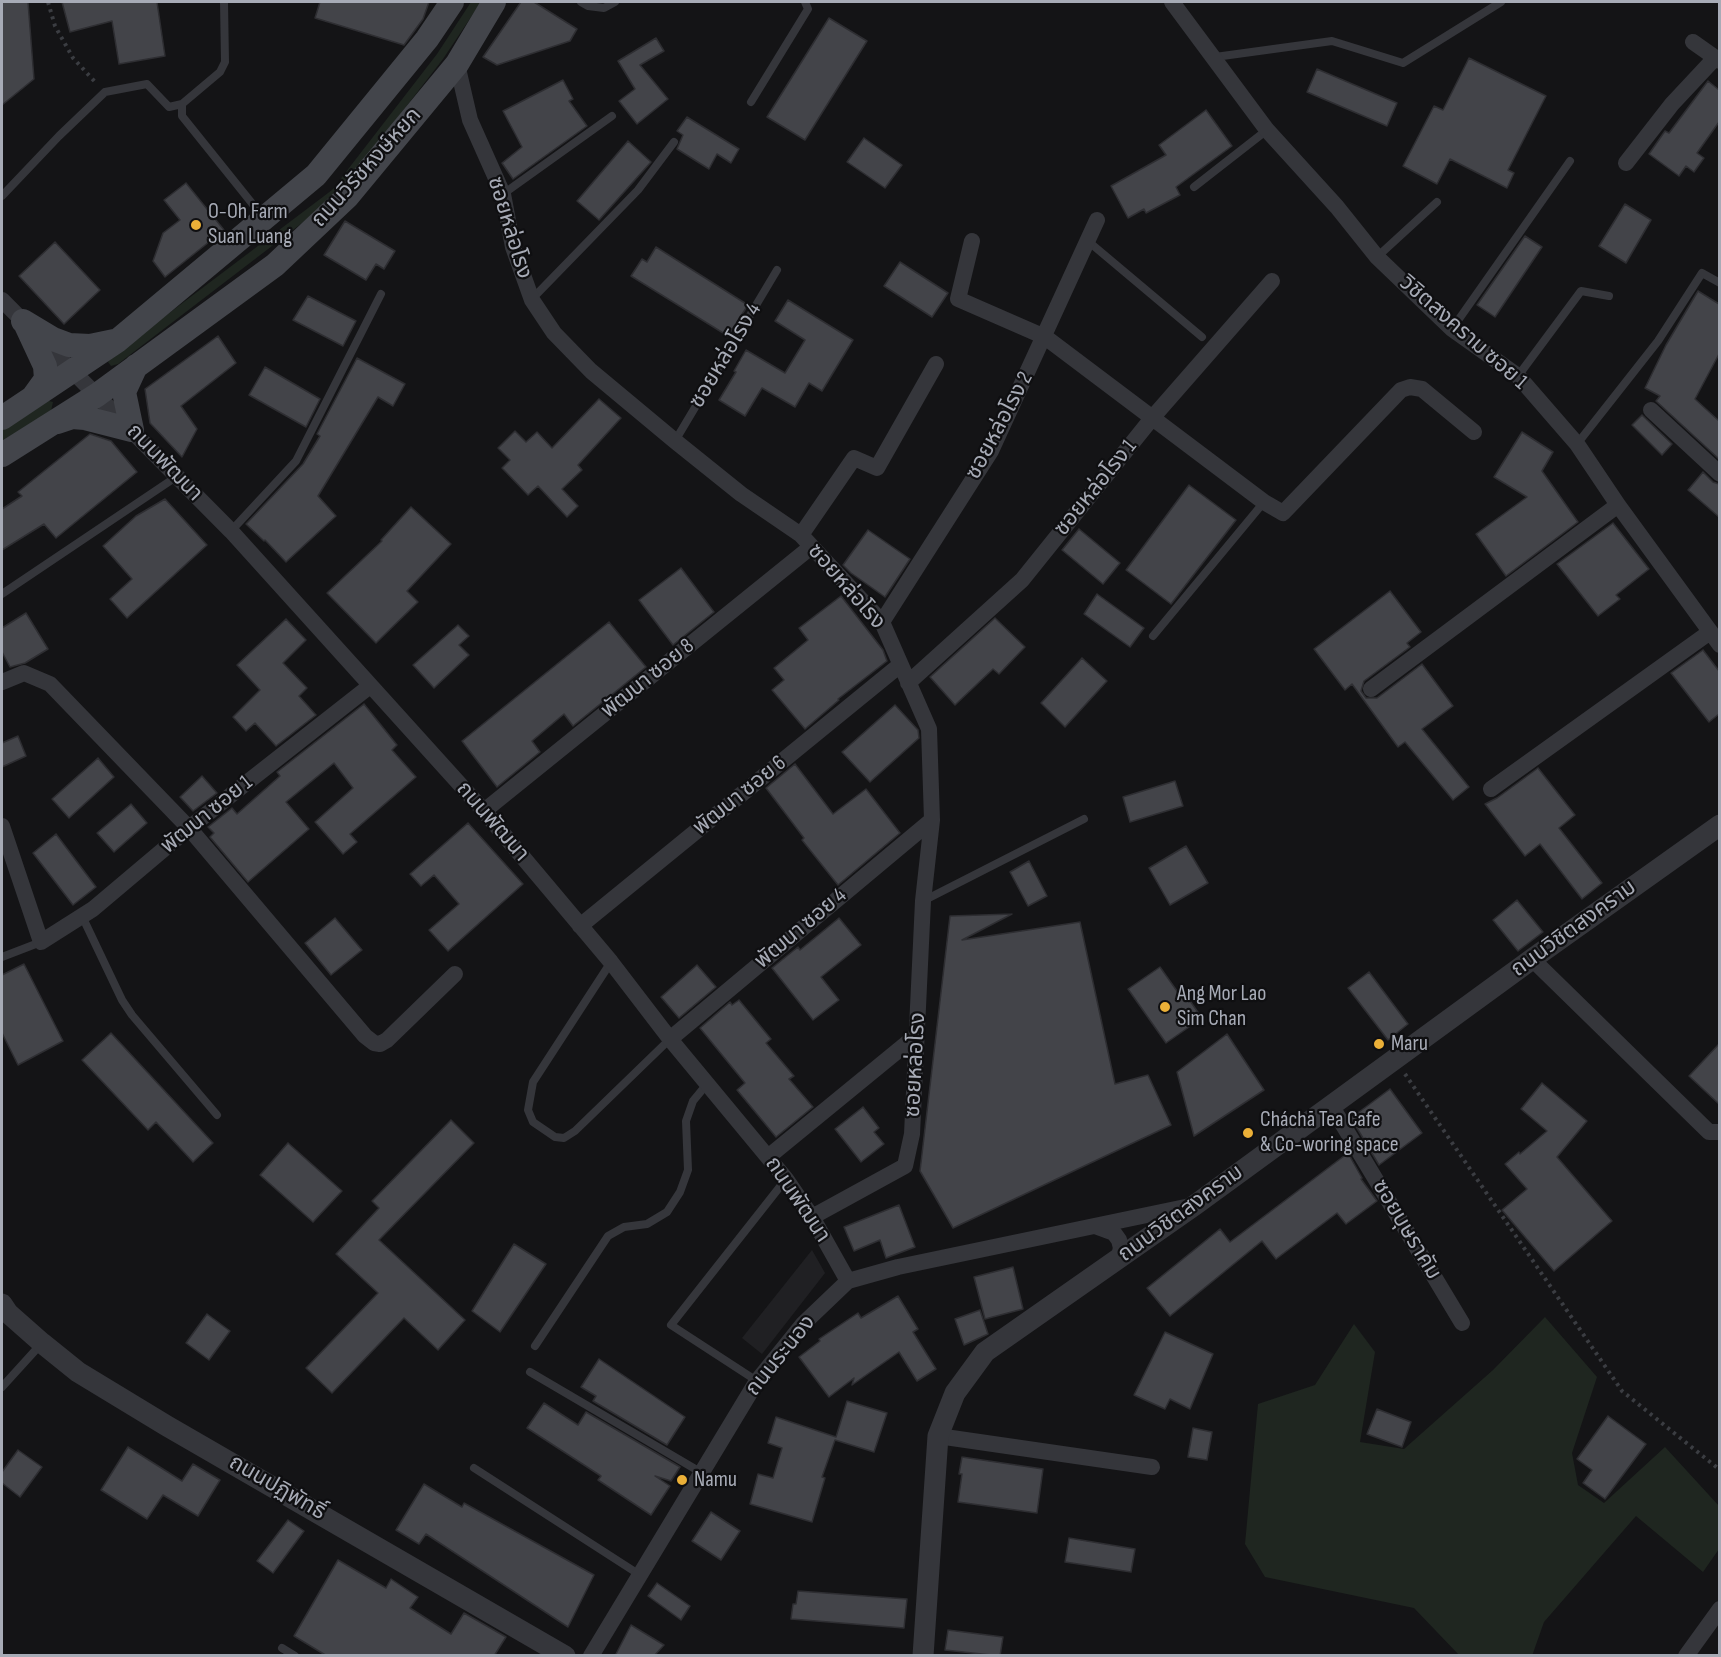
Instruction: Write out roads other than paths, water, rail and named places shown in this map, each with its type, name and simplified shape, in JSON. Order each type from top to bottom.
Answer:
[{"type":"main road","name":"ถนนวิรัชหงษ์หยก","points":[[2,418],[117,341],[316,175],[427,39],[452,2]]},
{"type":"main road","name":"ถนนวิรัชหงษ์หยก","points":[[2,455],[97,395],[276,265],[347,197],[457,64],[494,2]]},
{"type":"main road","points":[[23,321],[53,339],[69,345],[117,341]]},
{"type":"main road","points":[[23,321],[45,366],[46,379],[32,398]]},
{"type":"main road","points":[[52,423],[72,417],[85,418],[132,430],[124,392],[136,366]]},
{"type":"street","name":"วิชิตสงคราม ซอย 1","points":[[1172,2],[1215,57],[1266,130],[1336,207],[1377,257],[1452,329],[1518,376],[1577,444],[1618,505],[1715,638]]},
{"type":"street","points":[[1626,163],[1672,104],[1717,59],[1693,42]]},
{"type":"street","name":"ซอยหล่อโรง","points":[[457,64],[470,120],[503,194],[513,247],[532,300],[554,333],[591,371],[675,441],[741,494],[806,541],[882,622],[929,729],[932,820],[923,901],[912,1134],[905,1166],[812,1217]]},
{"type":"street","name":"ซอยหล่อโรง 2","points":[[882,622],[991,451],[1089,242],[1097,220]]},
{"type":"street","points":[[972,241],[958,299],[1045,337],[1264,502],[1283,513],[1401,390],[1410,387],[1422,389],[1474,432]]},
{"type":"street","name":"ซอยหล่อโรง 1","points":[[908,683],[1022,580],[1153,417],[1272,281]]},
{"type":"street","name":"ถนนพัฒนา","points":[[2,301],[231,531],[484,811],[611,962],[669,1039],[786,1179],[812,1217],[848,1281]]},
{"type":"street","name":"พัฒนา ซอย 8","points":[[484,811],[806,541],[854,458],[877,468],[936,364]]},
{"type":"street","points":[[1651,410],[1719,474]]},
{"type":"street","points":[[1371,689],[1618,505]]},
{"type":"street","points":[[1491,789],[1715,638]]},
{"type":"street","name":"พัฒนา ซอย 6","points":[[580,926],[900,665]]},
{"type":"street","points":[[2,682],[24,673],[50,684],[189,828],[365,1036],[374,1043],[380,1044],[387,1041],[455,974]]},
{"type":"street","name":"พัฒนา ซอย 1","points":[[41,942],[82,916],[189,828],[370,686]]},
{"type":"street","name":"พัฒนา ซอย 4","points":[[669,1039],[932,820]]},
{"type":"street","name":"ถนนวิชิตสงคราม","points":[[923,1656],[938,1436],[955,1393],[985,1352],[1196,1205],[1719,825]]},
{"type":"street","points":[[2,826],[41,942]]},
{"type":"street","points":[[1532,959],[1709,1132],[1719,1132]]},
{"type":"street","points":[[768,1157],[917,1035]]},
{"type":"street","name":"ซอยบุษราคัม","points":[[1331,1105],[1462,1323]]},
{"type":"street","name":"ถนนระนอง","points":[[591,1656],[757,1381],[803,1324],[848,1281],[898,1267],[1196,1205]]},
{"type":"street","points":[[1095,1226],[1114,1233],[1119,1240],[1118,1259]]},
{"type":"street","name":"ถนนปฏิพัทธิ์","points":[[2,1304],[8,1313],[78,1372],[167,1426],[565,1656]]},
{"type":"street","points":[[938,1436],[1152,1467]]},
{"type":"street","points":[[1686,1656],[1719,1609]]},
{"type":"lane","points":[[2,196],[105,92],[147,84],[169,107],[182,104],[220,72],[225,62],[224,2]]},
{"type":"lane","points":[[581,2],[588,6],[604,8],[615,2]]},
{"type":"lane","points":[[751,102],[808,9],[805,2]]},
{"type":"lane","points":[[1215,57],[1332,41],[1402,63],[1502,2]]},
{"type":"lane","points":[[182,104],[182,116],[265,219]]},
{"type":"lane","points":[[503,194],[612,116]]},
{"type":"lane","points":[[1194,187],[1266,130]]},
{"type":"lane","points":[[532,300],[638,189],[674,142]]},
{"type":"lane","points":[[1452,329],[1570,161]]},
{"type":"lane","points":[[1377,257],[1437,202]]},
{"type":"lane","points":[[1089,242],[1202,336]]},
{"type":"lane","name":"ซอยหล่อโรง 4","points":[[675,441],[777,270]]},
{"type":"lane","points":[[1577,444],[1658,341],[1702,273],[1719,283]]},
{"type":"lane","points":[[1518,376],[1581,291],[1609,296]]},
{"type":"lane","points":[[231,531],[296,461],[381,294]]},
{"type":"lane","points":[[2,594],[176,477]]},
{"type":"lane","points":[[1153,636],[1264,502]]},
{"type":"lane","points":[[923,901],[1084,819]]},
{"type":"lane","points":[[82,916],[122,1000],[132,1015],[217,1115]]},
{"type":"lane","points":[[2,957],[41,942]]},
{"type":"lane","points":[[611,962],[533,1082],[528,1110],[533,1122],[555,1137],[564,1137],[575,1131],[669,1039]]},
{"type":"lane","points":[[536,1346],[608,1236],[624,1227],[647,1224],[667,1212],[680,1192],[688,1170],[686,1121],[693,1101],[708,1084]]},
{"type":"lane","points":[[757,1381],[671,1326],[786,1179]]},
{"type":"lane","points":[[2,1387],[42,1343]]},
{"type":"lane","points":[[530,1372],[702,1473]]},
{"type":"lane","points":[[474,1468],[640,1575]]},
{"type":"lane","points":[[282,1648],[295,1656]]},
{"type":"place","name":"O-Oh Farm Suan Luang","points":[[196,225]]},
{"type":"place","name":"Ang Mor Lao Sim Chan","points":[[1165,1007]]},
{"type":"place","name":"Maru","points":[[1379,1044]]},
{"type":"place","name":"Cháchā Tea Cafe & Co-woring space","points":[[1248,1133]]},
{"type":"place","name":"Namu","points":[[682,1480]]}]
